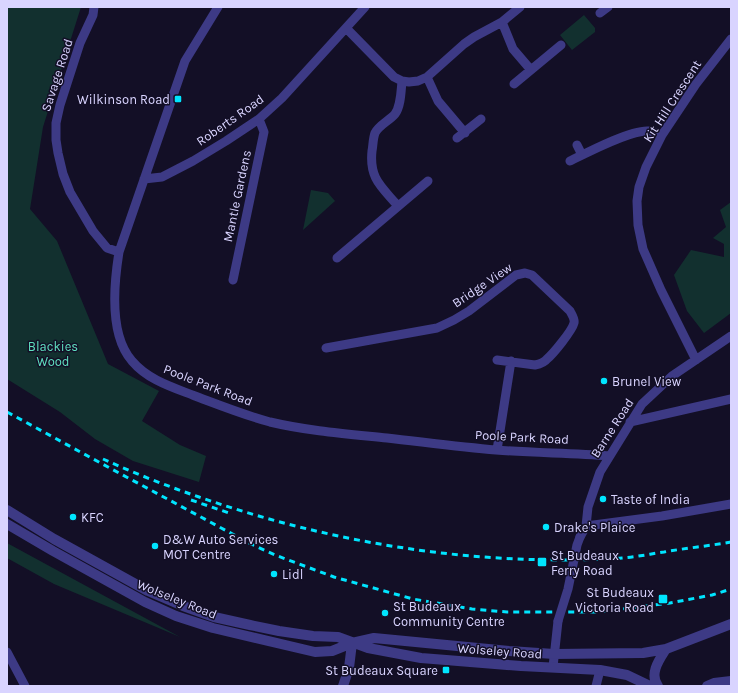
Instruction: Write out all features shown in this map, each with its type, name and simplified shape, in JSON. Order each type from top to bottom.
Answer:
[{"type":"street","name":"Savage Road","points":[[94,7],[93,15],[80,43],[60,105],[56,123],[56,140],[63,174],[70,192],[93,231],[107,248],[119,252]]},
{"type":"street","points":[[206,25],[208,7]]},
{"type":"street","name":"Poole Park Road","points":[[218,7],[185,61],[119,252],[115,278],[118,327],[122,344],[131,360],[143,372],[158,381],[210,402],[269,421],[315,431],[497,450],[576,453],[608,456]]},
{"type":"street","name":"Roberts Road","points":[[144,179],[162,177],[192,162],[259,120],[282,98],[365,7]]},
{"type":"street","points":[[346,28],[394,77],[402,82],[418,81],[427,77],[464,44],[502,22],[520,7]]},
{"type":"street","points":[[600,13],[608,7]]},
{"type":"street","points":[[502,22],[514,49],[531,70]]},
{"type":"street","name":"Kit Hill Crescent","points":[[696,360],[653,275],[642,249],[638,225],[639,187],[646,167],[662,135],[696,84],[731,39]]},
{"type":"street","points":[[514,84],[561,45]]},
{"type":"street","points":[[427,77],[438,101],[461,136],[481,119]]},
{"type":"street","points":[[398,206],[376,181],[372,172],[371,160],[375,132],[386,120],[395,114],[399,105],[402,82]]},
{"type":"street","name":"Mantle Gardens","points":[[233,280],[264,132],[259,120]]},
{"type":"street","points":[[570,161],[637,133],[649,131],[662,135]]},
{"type":"street","points":[[577,145],[582,155]]},
{"type":"street","points":[[337,258],[428,182]]},
{"type":"street","name":"Bridge View","points":[[326,348],[437,328],[469,311],[516,275],[525,273],[532,275],[570,311],[574,324],[570,332],[547,359],[541,363],[535,365],[497,360]]},
{"type":"street","name":"Barne Road","points":[[586,526],[588,507],[600,472],[608,456],[642,404],[672,376],[731,336]]},
{"type":"street","points":[[497,450],[511,361]]},
{"type":"street","points":[[630,422],[731,399]]},
{"type":"street","points":[[586,526],[662,516],[731,504]]},
{"type":"street","name":"Wolseley Road","points":[[7,510],[54,539],[148,591],[214,617],[250,626],[313,636],[338,637],[368,648],[421,658],[600,670],[627,675],[650,686]]},
{"type":"street","name":"Wolseley Road","points":[[7,524],[57,554],[145,602],[176,616],[213,628],[315,652],[332,651],[352,643],[374,638],[554,654],[643,653],[666,649],[731,624]]},
{"type":"street","name":"Wolseley Road","points":[[553,667],[558,621],[568,589],[577,545],[586,526]]},
{"type":"street","points":[[343,686],[349,668],[352,643]]},
{"type":"street","points":[[658,686],[654,681],[655,671],[659,659],[666,649]]},
{"type":"street","points":[[7,652],[25,686]]},
{"type":"street","points":[[596,686],[600,670]]},
{"type":"street","points":[[707,686],[714,682],[731,682]]},
{"type":"street","points":[[727,686],[731,682]]},
{"type":"green space","name":"Blackies Wood","points":[[7,7],[81,7],[43,127],[30,209],[57,241],[108,364],[159,391],[142,421],[180,445],[206,456],[199,482],[133,461],[95,439],[60,412],[7,379]]},
{"type":"green space","points":[[584,15],[595,28],[595,32],[572,50],[560,35]]},
{"type":"green space","points":[[311,190],[328,193],[335,201],[303,230]]},
{"type":"green space","points":[[731,202],[731,313],[704,333],[687,311],[674,275],[691,250],[724,257],[724,244],[713,238],[726,227],[720,210]]},
{"type":"green space","points":[[7,543],[180,637],[54,584],[7,558]]},
{"type":"railway","points":[[7,412],[251,544],[275,555],[334,577],[413,599],[472,609],[507,612],[598,612],[670,603],[712,595],[731,589]]},
{"type":"railway","points":[[103,459],[199,497],[250,513],[302,528],[408,548],[461,555],[515,559],[568,560],[627,558],[731,542]]},
{"type":"railway","points":[[191,500],[229,513]]},
{"type":"place","name":"Wilkinson Road","points":[[178,99]]},
{"type":"place","name":"Brunel View","points":[[604,381]]},
{"type":"place","name":"Taste of India","points":[[603,499]]},
{"type":"place","name":"KFC","points":[[73,517]]},
{"type":"place","name":"Drake's Plaice","points":[[546,527]]},
{"type":"place","name":"D&W Auto Services MOT Centre","points":[[155,546]]},
{"type":"place","name":"St Budeaux Ferry Road","points":[[542,562]]},
{"type":"place","name":"Lidl","points":[[274,574]]},
{"type":"place","name":"St Budeaux Victoria Road","points":[[663,599]]},
{"type":"place","name":"St Budeaux Community Centre","points":[[385,613]]},
{"type":"place","name":"St Budeaux Square","points":[[446,670]]}]
